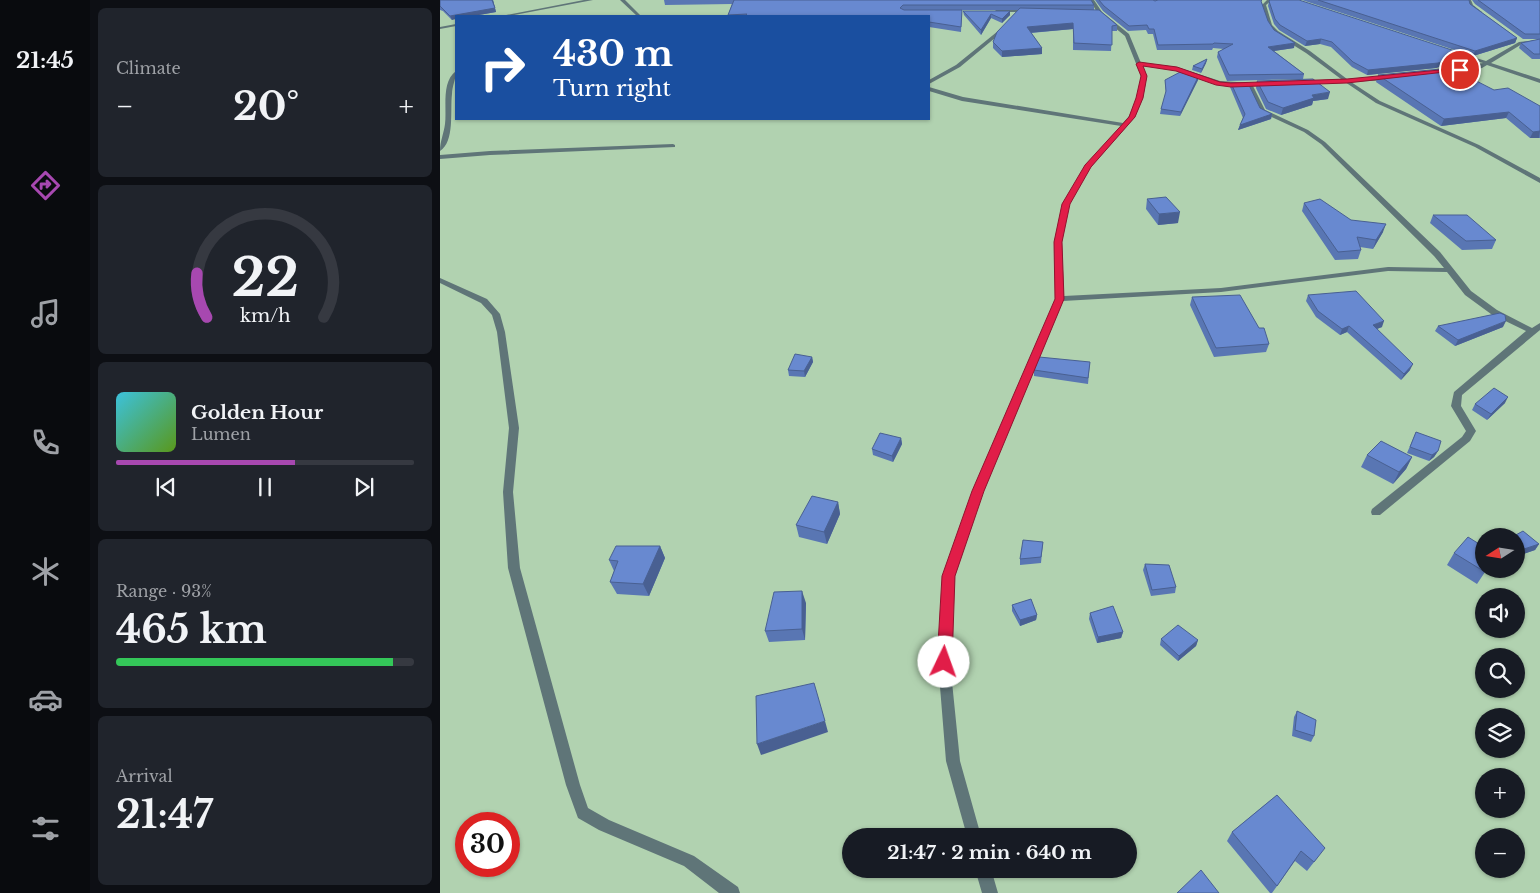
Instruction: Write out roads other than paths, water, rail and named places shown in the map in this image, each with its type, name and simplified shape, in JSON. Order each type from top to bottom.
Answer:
[{"type":"street","points":[[508,15],[591,0]]},
{"type":"street","points":[[622,0],[638,15]]},
{"type":"street","points":[[972,828],[952,751],[944,662],[949,576],[978,491],[1060,299],[1058,242],[1066,204],[1088,166],[1132,117],[1140,98],[1144,76],[1127,35],[1100,13],[1092,0]]},
{"type":"street","points":[[1270,0],[1264,6],[1270,25],[1276,32],[1308,52],[1378,102],[1477,146],[1540,181]]},
{"type":"street","points":[[1469,0],[1471,6],[1483,16]]},
{"type":"street","points":[[1012,18],[1018,11]]},
{"type":"street","points":[[986,12],[1038,11]]},
{"type":"street","points":[[1090,12],[1100,13]]},
{"type":"street","points":[[930,81],[958,66],[1007,24]]},
{"type":"street","points":[[440,28],[455,25]]},
{"type":"street","points":[[1515,37],[1521,43]]},
{"type":"street","points":[[1433,73],[1472,68],[1488,63],[1493,58],[1521,43],[1540,41]]},
{"type":"street","points":[[1443,49],[1540,81]]},
{"type":"street","points":[[1139,64],[1177,69],[1219,83],[1278,84]]},
{"type":"street","points":[[440,149],[448,126],[447,106],[452,78],[455,74]]},
{"type":"street","points":[[1297,84],[1397,77]]},
{"type":"street","points":[[1250,85],[1264,111],[1306,131],[1323,143],[1437,254],[1468,293],[1494,312],[1536,329],[1457,394],[1456,406],[1471,431],[1466,439],[1376,512]]},
{"type":"street","points":[[930,89],[962,99],[1125,125]]},
{"type":"street","points":[[447,106],[455,105]]},
{"type":"street","points":[[440,157],[490,153],[672,146]]},
{"type":"street","points":[[1060,299],[1221,290],[1388,269],[1448,270]]},
{"type":"street","points":[[440,280],[484,301],[496,314],[502,332],[514,428],[508,492],[514,568],[572,785],[583,813],[604,825],[689,862],[732,893]]},
{"type":"street","points":[[986,878],[990,893]]}]
